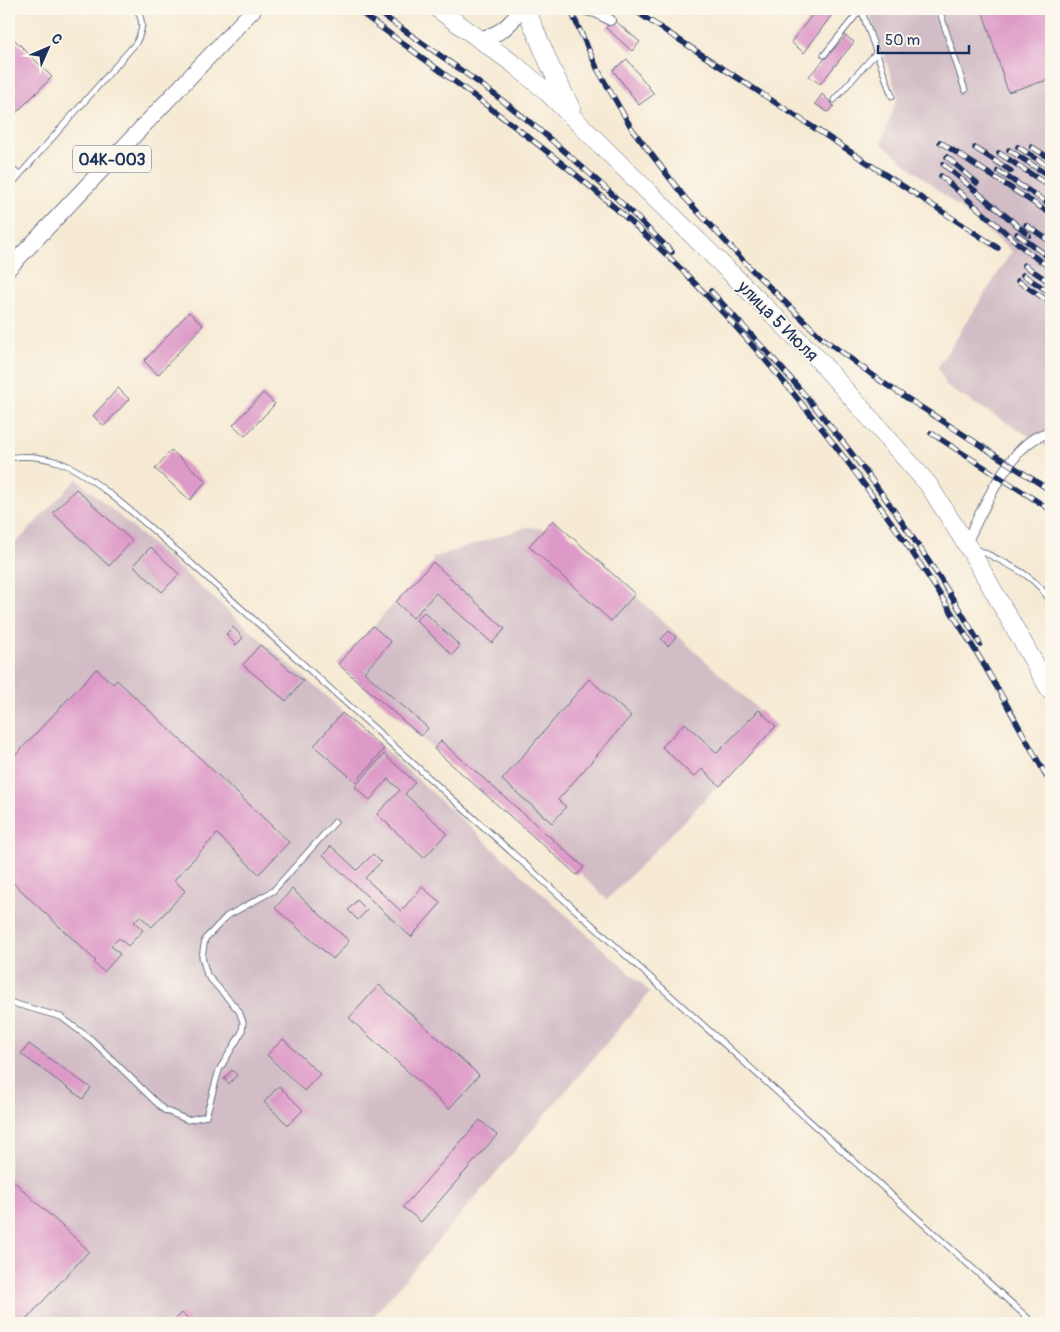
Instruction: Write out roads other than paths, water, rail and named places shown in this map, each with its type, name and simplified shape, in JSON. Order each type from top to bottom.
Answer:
[{"type":"highway","name":"улица 5 Июля","points":[[438,9],[530,77],[816,357],[928,484],[966,543],[1051,692]]},
{"type":"highway","points":[[526,9],[555,77],[582,126]]},
{"type":"main road","name":"04К-003","points":[[9,268],[254,9]]},
{"type":"main road","points":[[480,40],[495,35],[504,28],[519,9]]},
{"type":"street","points":[[581,9],[596,12],[610,20]]},
{"type":"street","points":[[966,543],[1017,452],[1042,434],[1051,433]]},
{"type":"lane","points":[[9,187],[136,44],[143,29],[143,20],[136,9]]},
{"type":"lane","points":[[861,9],[892,96]]},
{"type":"lane","points":[[824,55],[861,9]]},
{"type":"lane","points":[[939,9],[965,90]]},
{"type":"lane","points":[[834,100],[877,52]]},
{"type":"lane","points":[[9,166],[19,175]]},
{"type":"lane","points":[[9,458],[22,456],[60,462],[91,480],[181,554],[1030,1320],[1027,1323]]},
{"type":"lane","points":[[966,543],[1021,571],[1047,594],[1051,604]]},
{"type":"lane","points":[[9,1002],[60,1017],[92,1040],[164,1110],[188,1120],[206,1116],[219,1070],[242,1032],[243,1022],[239,1012],[207,975],[202,957],[205,939],[227,916],[273,891],[335,822]]},
{"type":"railway","points":[[356,9],[524,134],[605,199],[682,270],[762,356],[800,401],[872,495],[906,544],[981,659],[1051,784]]},
{"type":"railway","points":[[374,9],[477,82],[537,128],[606,188],[672,252]]},
{"type":"railway","points":[[570,9],[598,70],[632,129],[685,198],[753,271],[821,337],[882,382],[1051,491]]},
{"type":"railway","points":[[632,9],[998,248]]},
{"type":"railway","points":[[940,142],[1051,214]]},
{"type":"railway","points":[[1018,147],[1051,168]]},
{"type":"railway","points":[[1032,147],[1051,159]]},
{"type":"railway","points":[[975,148],[1011,171]]},
{"type":"railway","points":[[1009,150],[1051,177]]},
{"type":"railway","points":[[999,153],[1051,187]]},
{"type":"railway","points":[[947,157],[977,183]]},
{"type":"railway","points":[[943,164],[1029,235]]},
{"type":"railway","points":[[998,171],[1051,205]]},
{"type":"railway","points":[[941,176],[1029,253],[1051,268]]},
{"type":"railway","points":[[1026,225],[1051,242]]},
{"type":"railway","points":[[1017,234],[1047,256]]},
{"type":"railway","points":[[1024,265],[1051,283]]},
{"type":"railway","points":[[1023,275],[1051,293]]},
{"type":"railway","points":[[1018,281],[1051,303]]},
{"type":"railway","points":[[711,291],[787,375],[847,447],[918,544],[980,644]]},
{"type":"railway","points":[[931,433],[1051,510]]}]
